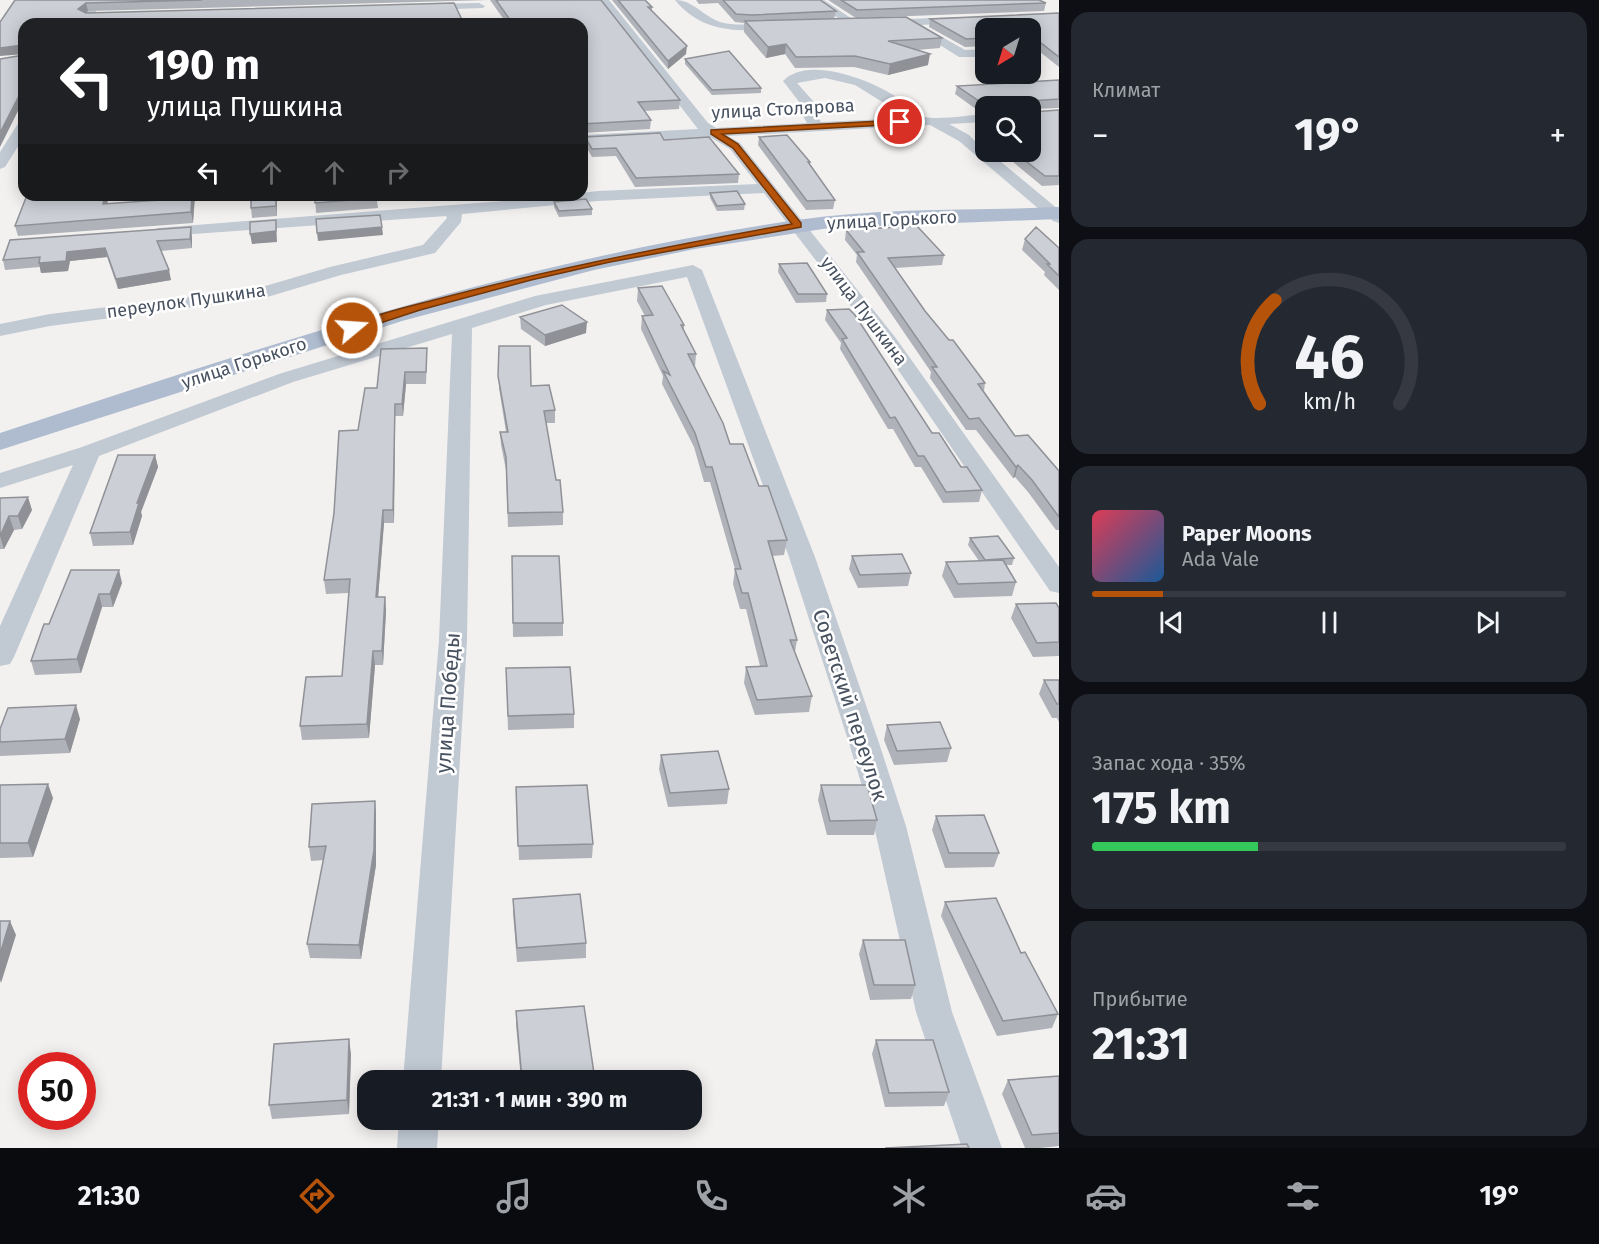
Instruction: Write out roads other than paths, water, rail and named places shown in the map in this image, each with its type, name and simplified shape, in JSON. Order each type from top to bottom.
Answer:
[{"type":"main road","name":"улица Горького","points":[[0,442],[417,308],[610,260],[798,225],[895,218],[1057,215]]},
{"type":"street","points":[[90,18],[97,0]]},
{"type":"street","name":"улица Пушкина","points":[[603,0],[703,126],[735,146],[798,225],[888,341],[1059,585]]},
{"type":"street","points":[[680,0],[697,16],[716,26],[793,26]]},
{"type":"street","points":[[817,0],[852,23]]},
{"type":"street","points":[[410,7],[480,7]]},
{"type":"street","points":[[829,24],[975,20]]},
{"type":"street","points":[[908,22],[963,54],[975,53]]},
{"type":"street","points":[[817,127],[808,112],[807,102],[789,81],[828,75],[870,84],[927,121],[963,138],[1057,215]]},
{"type":"street","name":"улица Столярова","points":[[588,139],[975,119]]},
{"type":"street","points":[[0,164],[18,135]]},
{"type":"street","points":[[588,197],[767,188]]},
{"type":"street","points":[[138,234],[453,211],[550,201]]},
{"type":"street","name":"переулок Пушкина","points":[[0,330],[62,319],[257,294],[336,271],[429,249],[455,219],[453,211]]},
{"type":"street","name":"Советский переулок","points":[[462,325],[552,298],[693,270],[802,557],[860,732],[890,826],[934,1012],[982,1148]]},
{"type":"street","points":[[0,481],[90,452],[286,378],[462,325]]},
{"type":"street","name":"улица Победы","points":[[423,1070],[453,640],[462,325]]},
{"type":"street","points":[[0,657],[90,452]]},
{"type":"street","points":[[417,1148],[418,1130]]}]
